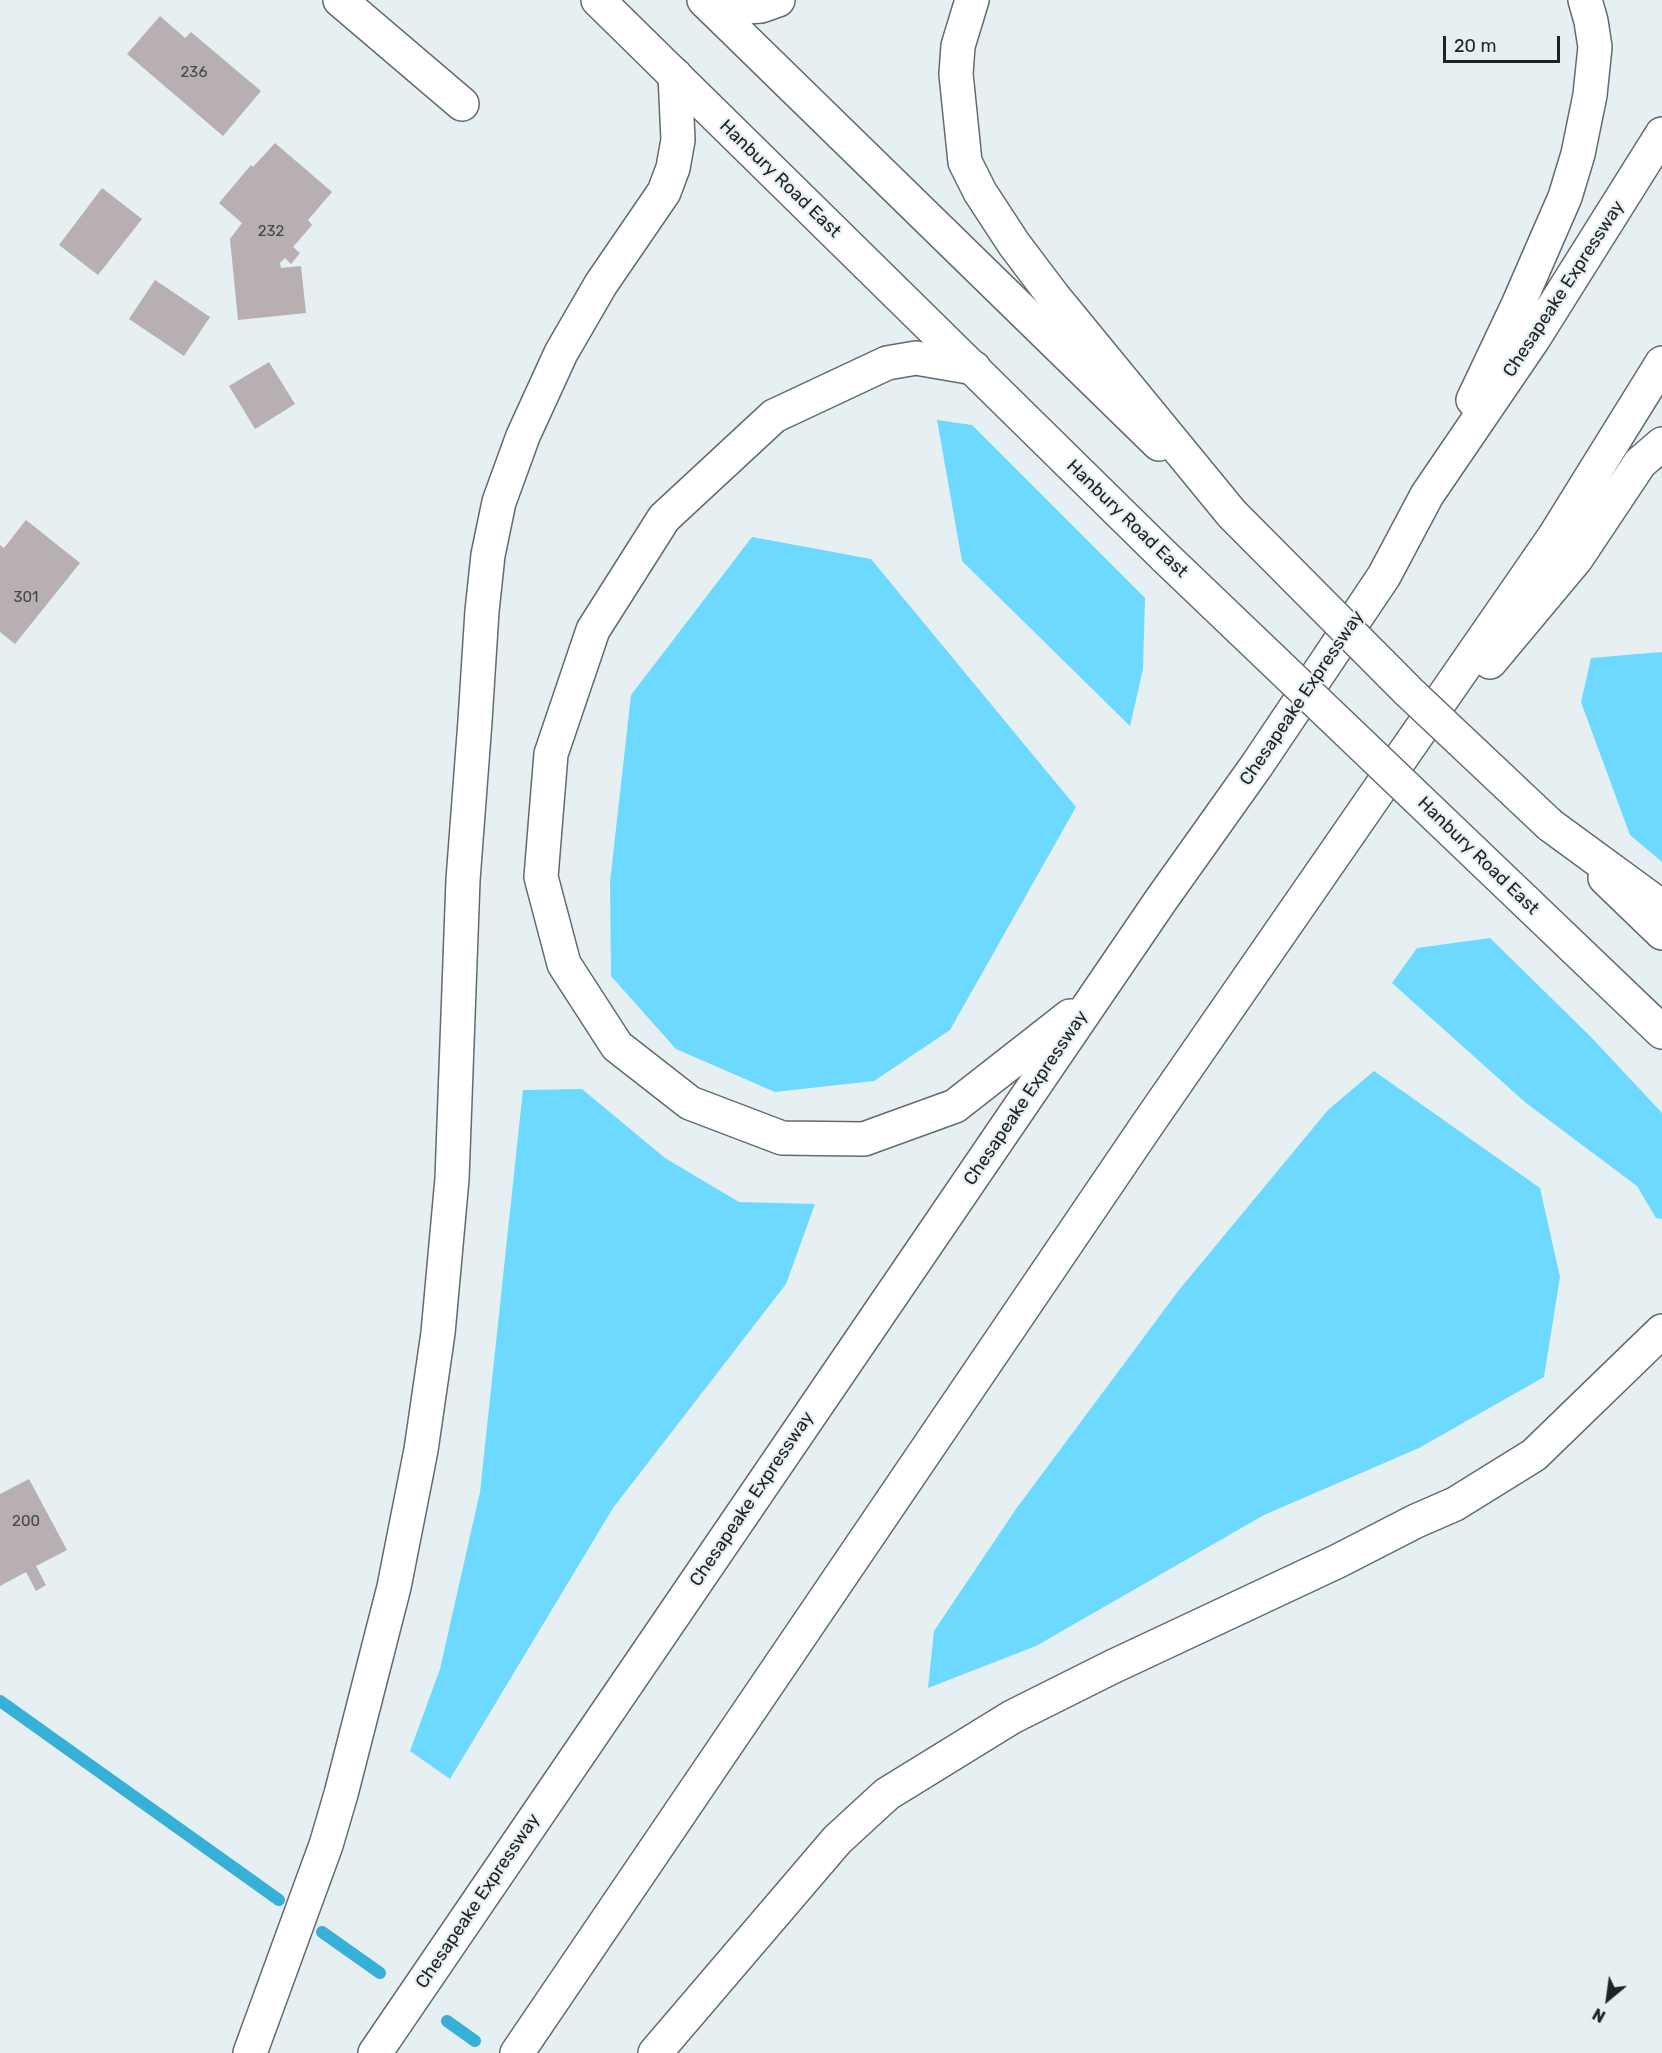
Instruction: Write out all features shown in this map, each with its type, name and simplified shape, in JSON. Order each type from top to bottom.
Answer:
[{"type":"main road","points":[[340,0],[462,104]]},
{"type":"main road","name":"Hanbury Road East","points":[[598,0],[1166,558],[1662,1032]]},
{"type":"main road","points":[[704,0],[1232,514],[1409,692],[1662,933]]},
{"type":"main road","points":[[714,0],[733,8],[761,6],[778,0]]},
{"type":"main road","points":[[972,0],[958,46],[956,74],[965,162],[980,192],[1014,244],[1054,297],[1232,514]]},
{"type":"main road","points":[[1427,495],[1518,305],[1565,197],[1580,145],[1590,95],[1595,47],[1592,21],[1585,0]]},
{"type":"main road","points":[[250,2053],[326,1845],[341,1794],[394,1587],[421,1450],[438,1333],[452,1179],[463,880],[482,611],[488,555],[499,502],[523,436],[561,353],[601,284],[664,192],[673,168],[678,140],[675,75]]},
{"type":"main road","name":"Chesapeake Expressway","points":[[375,2053],[1384,576],[1427,495],[1534,338],[1662,134]]},
{"type":"main road","points":[[974,368],[915,358],[887,363],[774,416],[664,518],[593,630],[551,754],[541,877],[564,964],[617,1046],[690,1103],[782,1137],[864,1139],[955,1106],[1095,997]]},
{"type":"main road","points":[[517,2053],[1352,826],[1554,537],[1662,363]]},
{"type":"main road","points":[[1352,826],[1576,559],[1640,463],[1662,444]]},
{"type":"main road","points":[[1550,825],[1662,907]]},
{"type":"main road","points":[[656,2053],[837,1840],[887,1794],[1012,1717],[1455,1504],[1534,1455],[1662,1331]]},
{"type":"shaded area","points":[[937,420],[972,425],[1145,598],[1143,669],[1130,726],[962,561]]},
{"type":"shaded area","points":[[752,537],[871,559],[1076,807],[950,1030],[874,1081],[775,1092],[676,1049],[611,976],[610,882],[631,695]]},
{"type":"shaded area","points":[[1662,652],[1662,862],[1630,835],[1581,702],[1591,658]]},
{"type":"shaded area","points":[[1490,938],[1591,1037],[1662,1113],[1662,1219],[1656,1218],[1637,1186],[1526,1103],[1392,983],[1417,948]]},
{"type":"shaded area","points":[[1374,1071],[1540,1188],[1560,1277],[1544,1377],[1419,1448],[1264,1515],[1036,1646],[928,1688],[934,1631],[1016,1509],[1179,1290],[1328,1110]]},
{"type":"shaded area","points":[[582,1089],[665,1158],[739,1202],[815,1204],[786,1284],[613,1508],[450,1779],[410,1751],[440,1669],[480,1492],[523,1090]]},
{"type":"building","points":[[160,16],[185,38],[191,32],[261,91],[223,136],[127,54]]},
{"type":"building","points":[[275,143],[332,192],[308,220],[312,225],[293,247],[300,253],[291,264],[285,258],[280,263],[281,268],[301,266],[306,313],[238,320],[230,239],[242,223],[219,203],[251,165],[253,167]]},
{"type":"building","points":[[102,188],[142,219],[98,275],[59,245]]},
{"type":"building","points":[[155,280],[210,317],[184,356],[129,319]]},
{"type":"building","points":[[269,362],[295,404],[255,429],[229,386]]},
{"type":"building","points":[[26,520],[80,563],[15,644],[0,632],[0,545],[4,548]]},
{"type":"building","points":[[29,1479],[67,1550],[36,1566],[46,1585],[36,1591],[26,1572],[0,1586],[0,1494]]},
{"type":"waterway","points":[[0,1701],[279,1900]]},
{"type":"waterway","points":[[322,1932],[380,1973]]},
{"type":"waterway","points":[[447,2021],[475,2041]]}]
